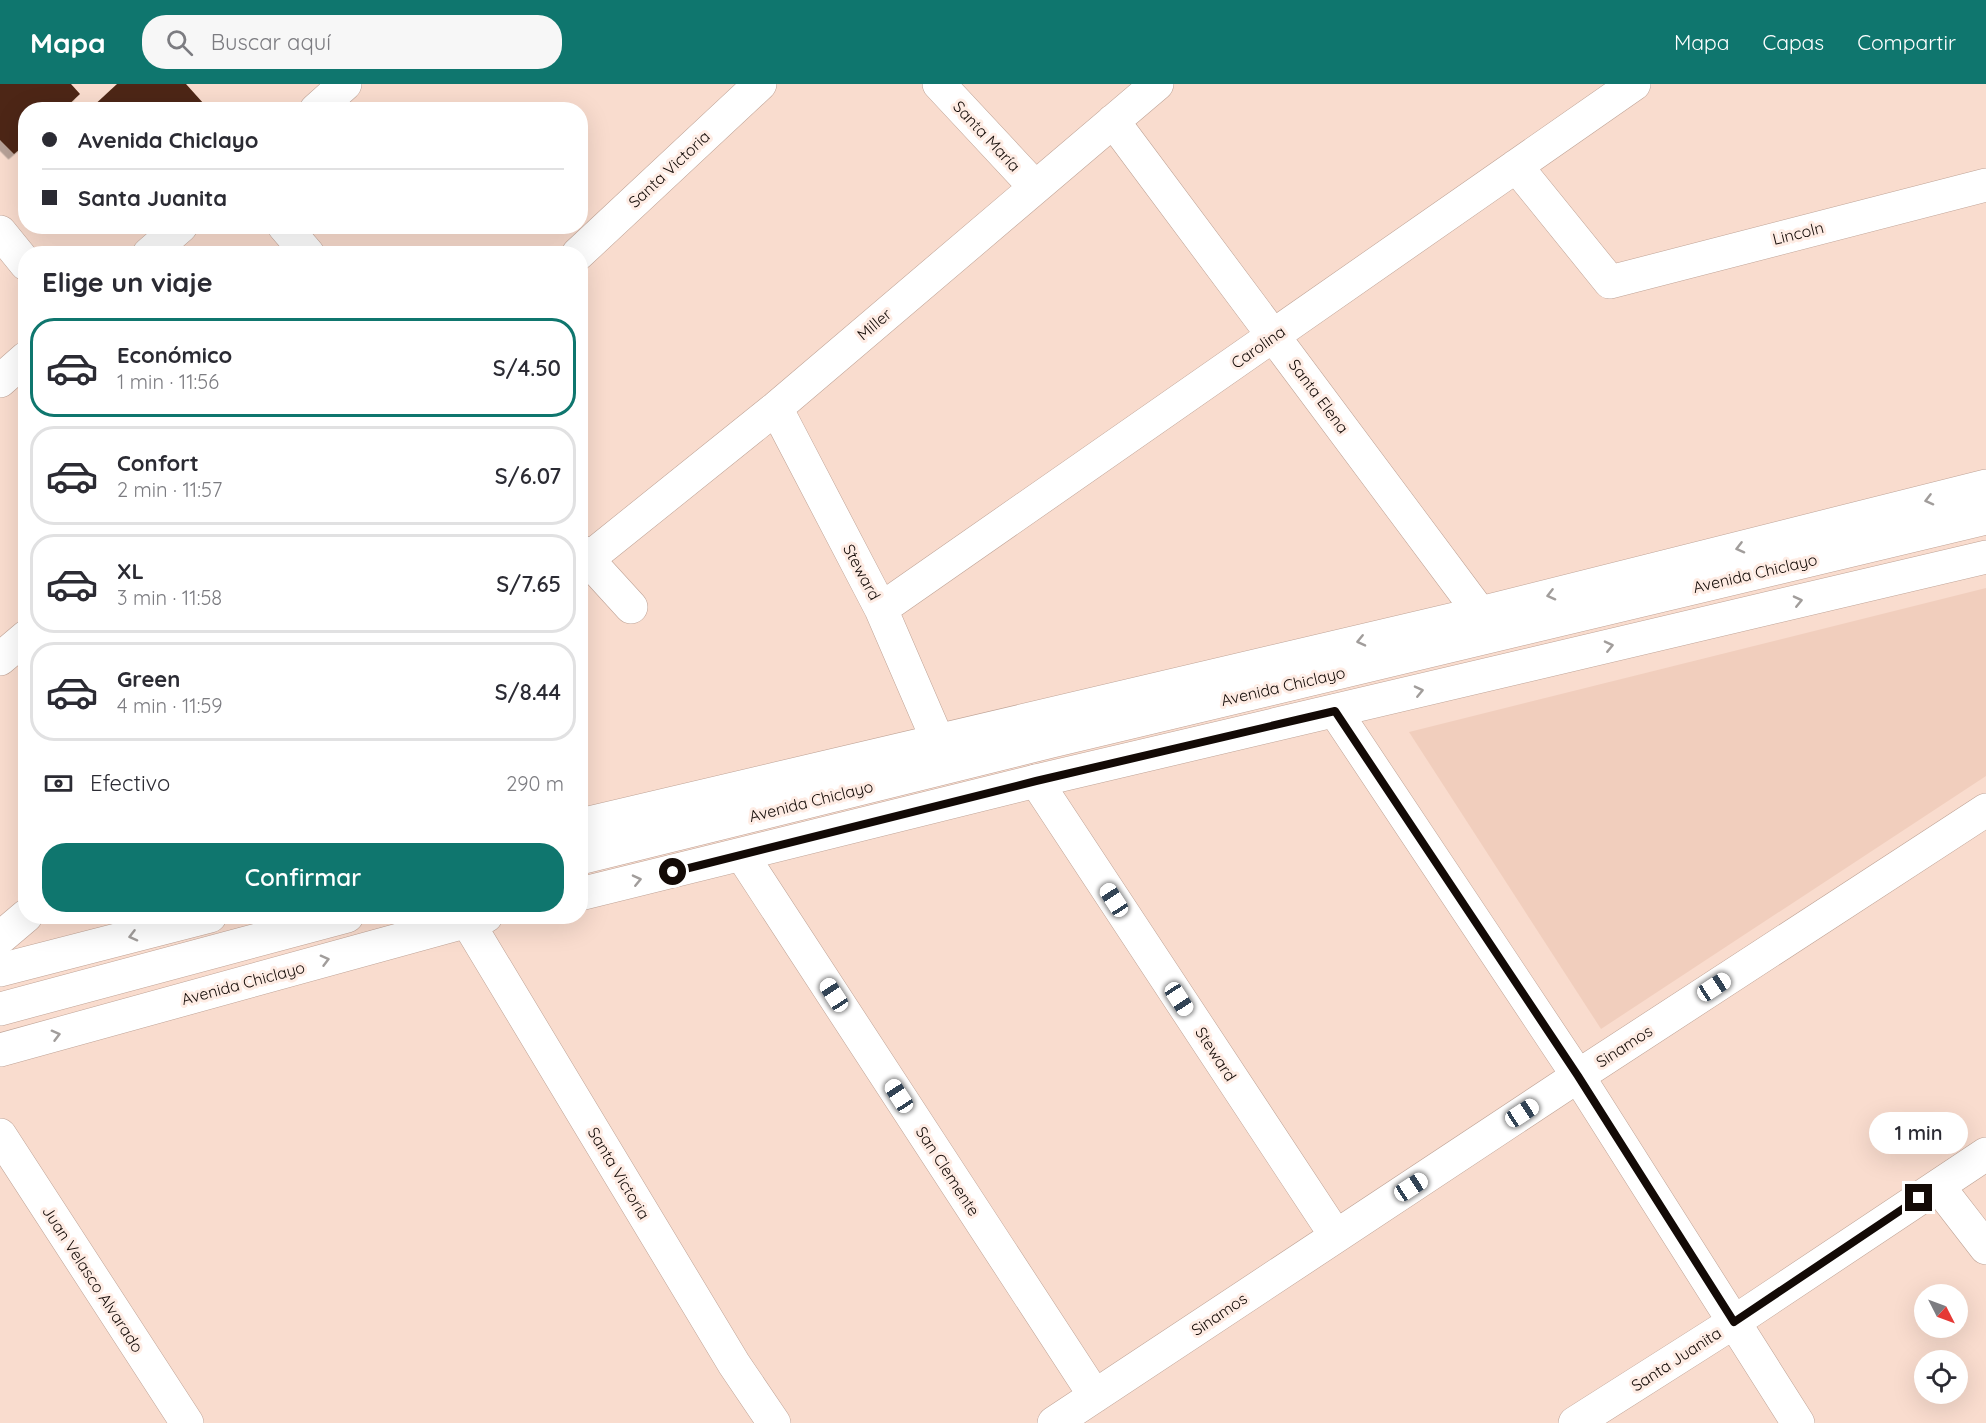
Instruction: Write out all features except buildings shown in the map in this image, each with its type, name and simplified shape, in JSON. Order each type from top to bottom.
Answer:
[{"type":"street","points":[[325,102],[345,84]]},
{"type":"street","name":"Santa Victoria","points":[[587,246],[760,84]]},
{"type":"street","name":"Santa María","points":[[939,84],[1035,187]]},
{"type":"street","name":"Miller","points":[[588,552],[776,408],[1157,84]]},
{"type":"street","name":"Carolina","points":[[881,609],[1634,84]]},
{"type":"street","name":"Santa Elena","points":[[1113,121],[1480,613]]},
{"type":"street","name":"Lincoln","points":[[1516,166],[1610,282],[1986,185]]},
{"type":"street","points":[[0,232],[18,254]]},
{"type":"street","points":[[158,246],[172,234]]},
{"type":"street","points":[[291,234],[302,246]]},
{"type":"street","points":[[0,381],[18,365]]},
{"type":"street","name":"Steward","points":[[776,408],[881,609],[938,741]]},
{"type":"street","name":"Avenida Chiclayo","points":[[588,823],[1480,613],[1986,486]]},
{"type":"street","name":"Avenida Chiclayo","points":[[588,856],[1076,735],[1986,518]]},
{"type":"street","points":[[588,892],[1036,781],[1986,556]]},
{"type":"street","points":[[588,559],[631,607]]},
{"type":"street","points":[[0,659],[18,644]]},
{"type":"street","points":[[1335,711],[1578,1076],[1798,1423]]},
{"type":"street","name":"Steward","points":[[1036,781],[1336,1236]]},
{"type":"street","name":"Sinamos","points":[[1054,1423],[1578,1076],[1986,810]]},
{"type":"street","name":"San Clemente","points":[[742,855],[1095,1396]]},
{"type":"street","points":[[0,938],[18,923]]},
{"type":"street","points":[[0,970],[179,924]]},
{"type":"street","points":[[0,1009],[317,924]]},
{"type":"street","name":"Avenida Chiclayo","points":[[0,1050],[458,924]]},
{"type":"street","name":"Santa Victoria","points":[[479,924],[728,1354],[774,1423]]},
{"type":"street","name":"Juan Velasco Alvarado","points":[[0,1135],[187,1423]]},
{"type":"street","name":"Santa Juanita","points":[[1575,1423],[1734,1322],[1986,1154]]},
{"type":"street","points":[[1938,1186],[1986,1248]]},
{"type":"shaded area","points":[[1986,588],[1986,776],[1601,1029],[1409,732]]},
{"type":"route","points":[[673,872],[1036,781],[1335,711],[1578,1076],[1734,1322],[1919,1198]]}]
